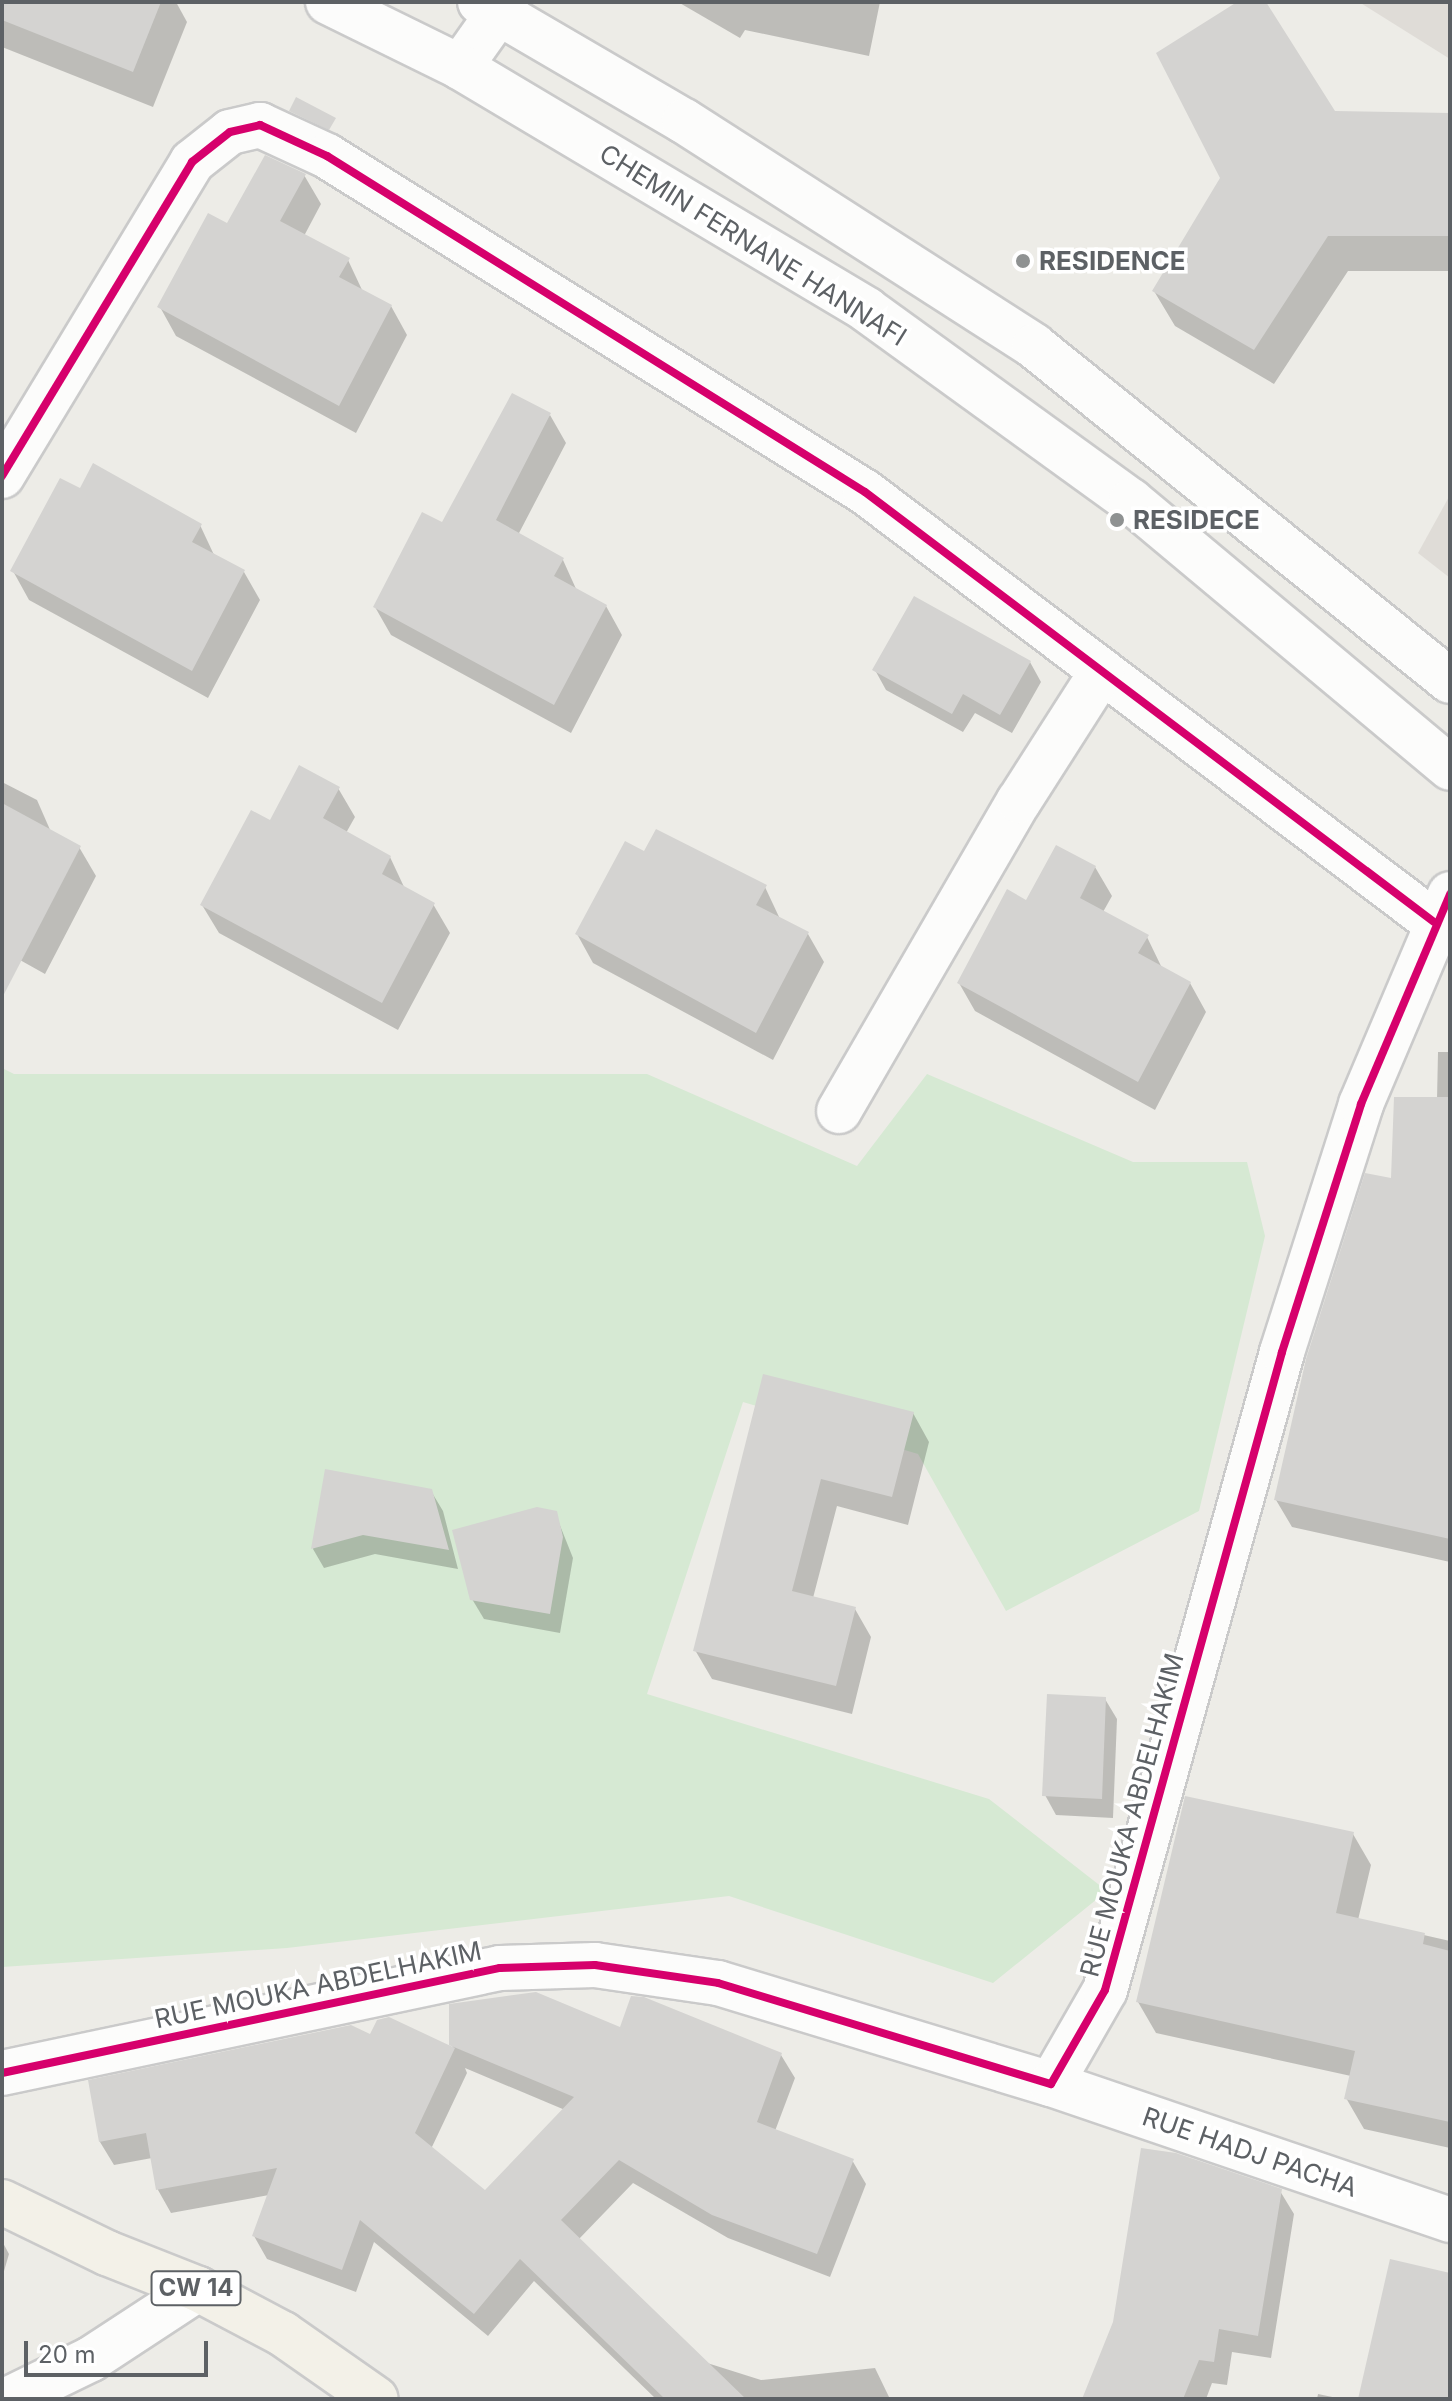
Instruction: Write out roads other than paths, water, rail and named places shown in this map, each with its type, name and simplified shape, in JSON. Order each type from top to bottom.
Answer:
[{"type":"main road","name":"CW 14","points":[[2,2202],[107,2253],[198,2289],[283,2334],[376,2399]]},
{"type":"street","name":"CHEMIN FERNANE HANNAFI","points":[[328,2],[460,67],[867,310],[1131,501],[1450,768]]},
{"type":"street","points":[[460,67],[495,6],[684,121],[1034,346],[1450,681]]},
{"type":"street","points":[[2,476],[192,162],[230,132],[260,125],[327,156],[865,492],[1102,671],[1442,908]]},
{"type":"street","points":[[839,1111],[1019,801],[1102,671]]},
{"type":"street","name":"RUE MOUKA ABDELHAKIM","points":[[2,2073],[500,1968],[595,1965],[718,1983],[1051,2084],[1105,1990],[1282,1352],[1361,1104],[1442,908]]},
{"type":"street","name":"RUE HADJ PACHA","points":[[1051,2084],[1450,2220]]},
{"type":"street","points":[[9,2399],[91,2359],[198,2289]]},
{"type":"place","name":"RESIDENCE","points":[[1023,261]]},
{"type":"place","name":"RESIDECE","points":[[1117,520]]}]
